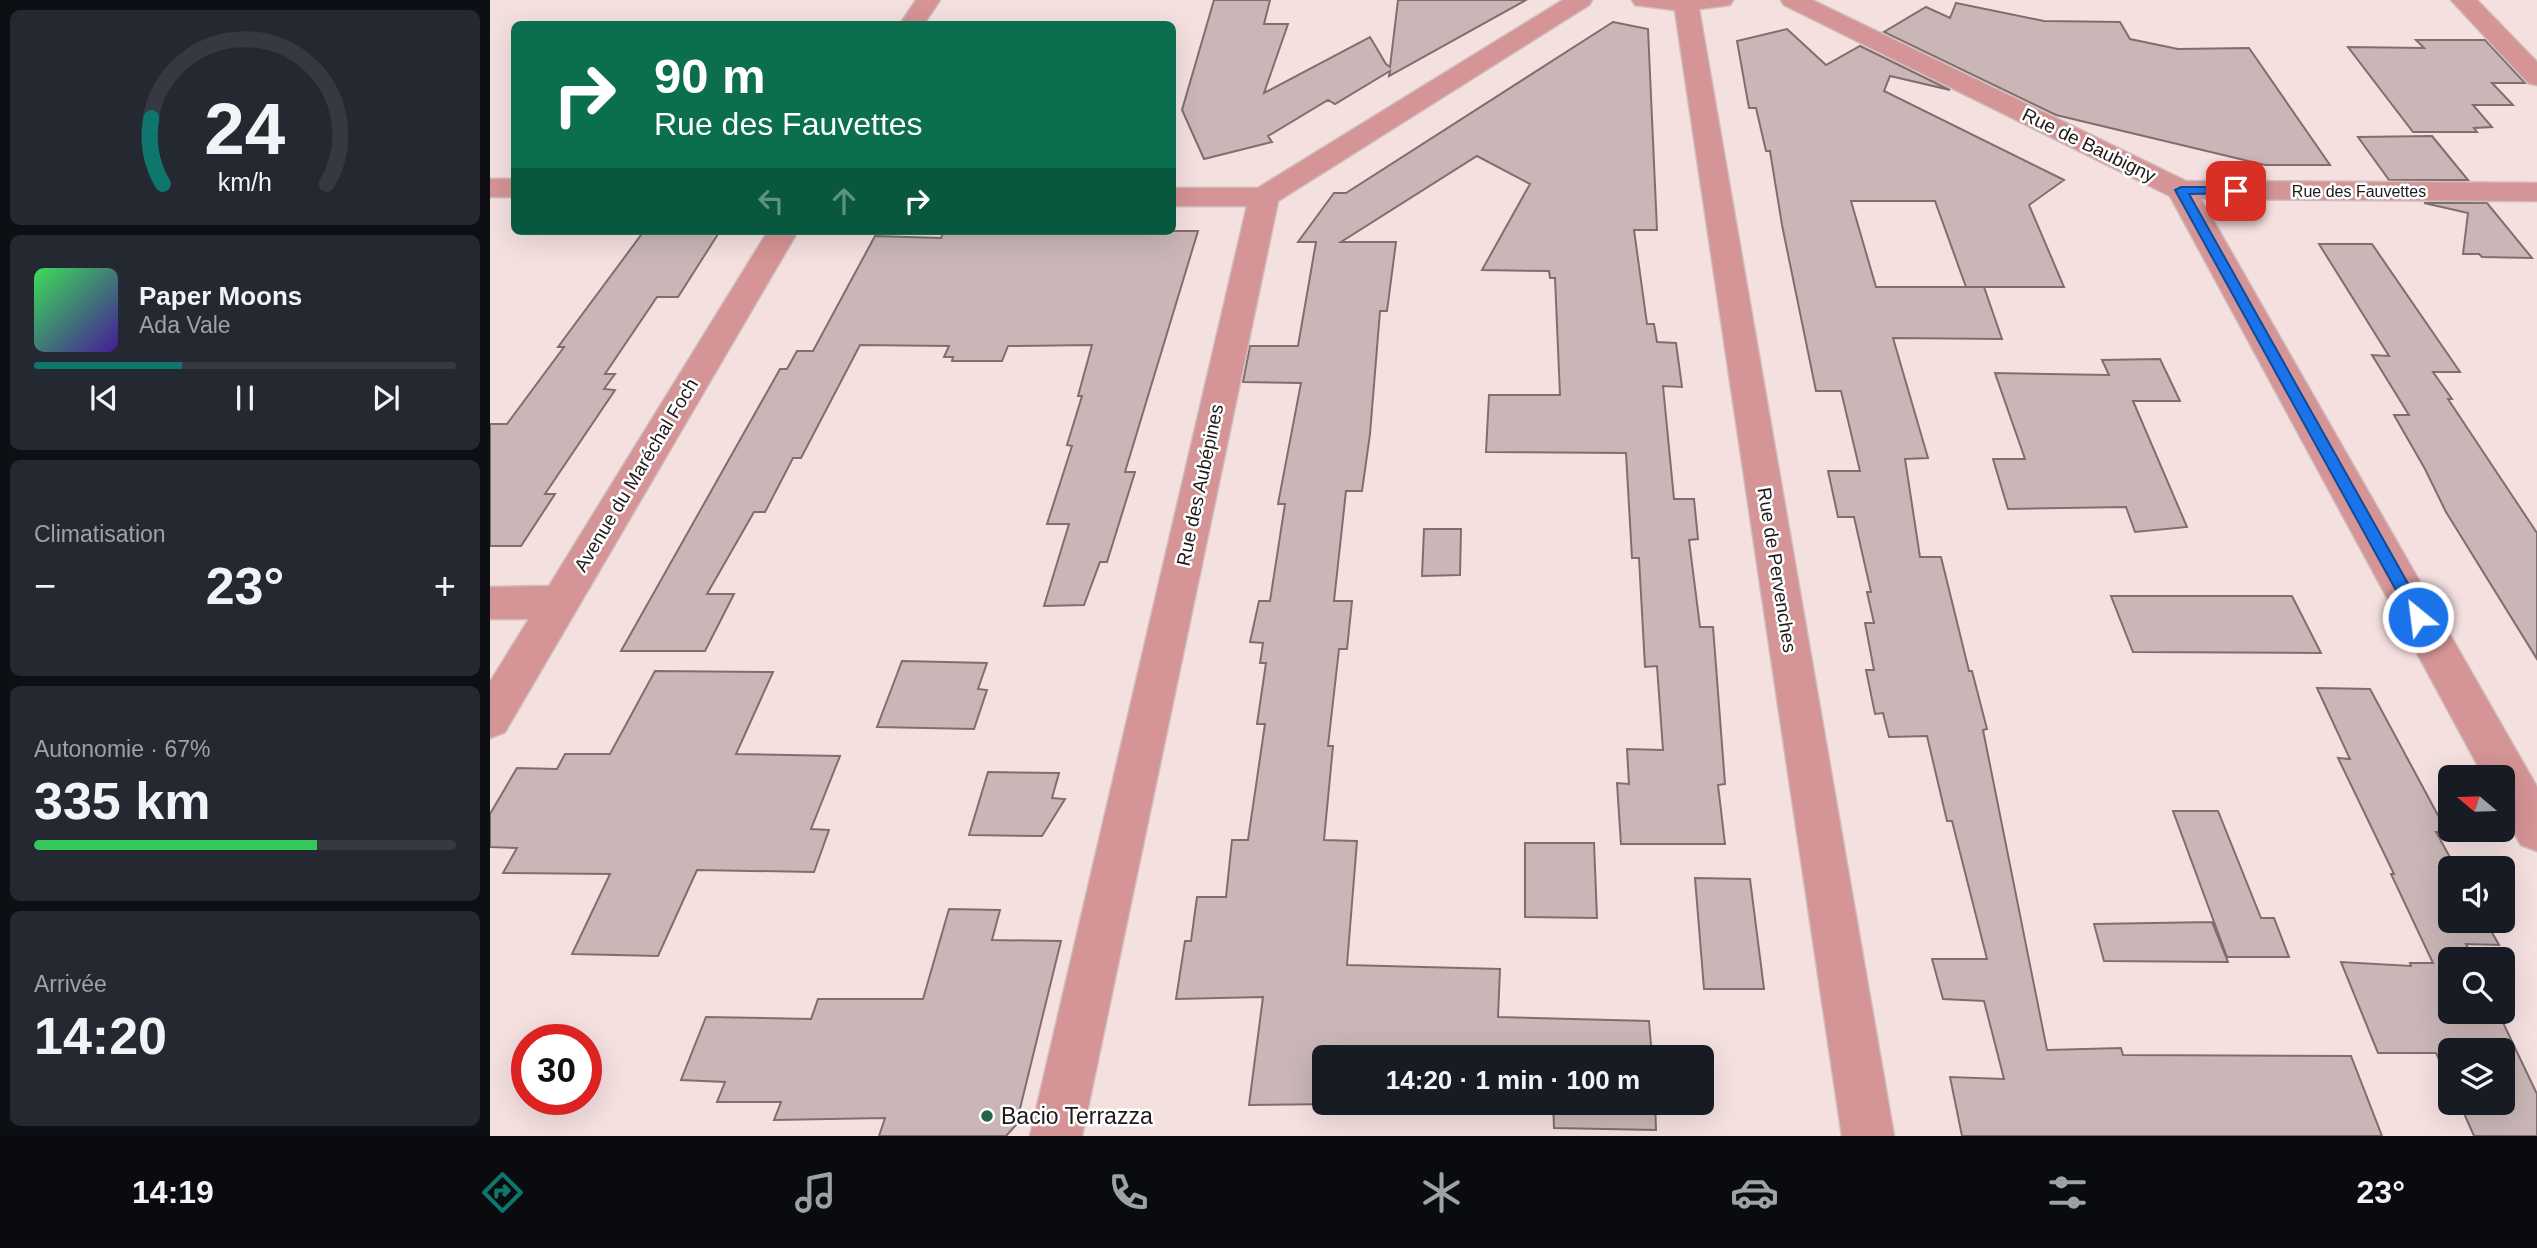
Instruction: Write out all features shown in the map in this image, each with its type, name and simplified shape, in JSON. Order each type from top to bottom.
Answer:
[{"type":"street","points":[[914,21],[928,0]]},
{"type":"street","points":[[1176,197],[1264,197],[1580,0]]},
{"type":"street","points":[[1644,0],[1703,2]]},
{"type":"street","name":"Rue de Baubigny","points":[[1793,0],[2181,190]]},
{"type":"street","points":[[2463,0],[2537,78]]},
{"type":"street","name":"Rue de Pervenches","points":[[1703,2],[1868,1136]]},
{"type":"street","points":[[490,188],[511,188]]},
{"type":"street","points":[[2181,190],[2537,830]]},
{"type":"street","name":"Rue des Fauvettes","points":[[2181,190],[2537,192]]},
{"type":"street","name":"Rue des Aubépines","points":[[1056,1136],[1264,197]]},
{"type":"street","name":"Avenue du Maréchal Foch","points":[[490,719],[781,235]]},
{"type":"street","points":[[490,603],[559,602]]},
{"type":"building","points":[[1214,0],[1270,0],[1264,24],[1288,24],[1264,93],[1370,37],[1390,67],[1398,0],[1526,0],[1389,76],[1390,71],[1335,104],[1328,100],[1268,136],[1272,142],[1204,159],[1182,110]]},
{"type":"building","points":[[1956,3],[2044,21],[2120,22],[2130,39],[2178,49],[2249,48],[2330,165],[2265,165],[2056,115],[1884,32],[1926,7],[1950,18]]},
{"type":"building","points":[[1613,22],[1648,29],[1657,230],[1634,230],[1647,324],[1654,324],[1657,342],[1676,343],[1682,387],[1663,386],[1674,499],[1694,499],[1698,539],[1689,540],[1700,627],[1713,627],[1725,784],[1718,785],[1725,844],[1621,844],[1617,783],[1629,784],[1627,749],[1663,750],[1657,666],[1645,667],[1639,558],[1632,558],[1626,453],[1486,452],[1489,395],[1560,395],[1555,278],[1550,278],[1549,271],[1482,270],[1530,184],[1477,156],[1341,242],[1396,242],[1387,311],[1380,311],[1370,434],[1362,491],[1346,491],[1334,601],[1352,601],[1347,649],[1339,649],[1328,746],[1333,746],[1324,840],[1357,841],[1347,965],[1500,969],[1498,1017],[1649,1021],[1651,1045],[1312,1045],[1312,1104],[1249,1105],[1263,997],[1176,999],[1185,941],[1191,941],[1197,897],[1226,897],[1232,840],[1248,840],[1265,724],[1257,724],[1266,663],[1260,663],[1263,643],[1250,642],[1259,601],[1270,601],[1285,504],[1278,504],[1301,383],[1243,382],[1250,346],[1298,346],[1316,242],[1298,242],[1334,193],[1346,193]]},
{"type":"building","points":[[1787,29],[1826,65],[1860,46],[1950,90],[1890,76],[1884,91],[2064,180],[2029,205],[2064,287],[1984,287],[2002,339],[1893,338],[1928,458],[1905,459],[1920,557],[1941,557],[1969,671],[1972,671],[1987,729],[1983,730],[2047,1050],[2121,1048],[2123,1055],[2351,1056],[2382,1136],[1962,1136],[1950,1077],[2004,1079],[1984,1001],[1943,999],[1932,959],[1987,959],[1952,821],[1947,821],[1927,736],[1889,737],[1883,713],[1875,714],[1866,670],[1874,670],[1865,623],[1874,623],[1867,592],[1871,592],[1854,517],[1838,517],[1828,471],[1860,471],[1841,391],[1816,391],[1782,225],[1770,151],[1766,151],[1756,108],[1749,108],[1737,41]],"holes":[[[1851,201],[1935,201],[1966,287],[1876,287]]]},
{"type":"building","points":[[2416,40],[2485,40],[2525,83],[2492,83],[2513,105],[2473,105],[2492,127],[2474,128],[2477,132],[2413,132],[2348,47],[2424,48]]},
{"type":"building","points":[[2432,136],[2468,180],[2389,180],[2358,137]]},
{"type":"building","points":[[2424,203],[2487,203],[2532,258],[2463,254],[2468,213]]},
{"type":"building","points":[[1176,231],[1198,231],[1125,472],[1135,472],[1107,562],[1100,562],[1084,605],[1044,606],[1069,524],[1047,524],[1072,446],[1067,445],[1082,396],[1078,396],[1092,345],[1008,346],[1002,361],[952,361],[953,357],[944,357],[949,346],[860,345],[801,458],[793,458],[765,512],[754,512],[707,594],[734,594],[705,651],[621,651],[780,369],[787,369],[797,351],[813,351],[875,236],[941,238],[942,235],[1176,235]]},
{"type":"building","points":[[641,235],[717,235],[678,297],[657,297],[605,374],[615,374],[604,389],[615,390],[545,494],[555,494],[521,546],[490,546],[490,424],[507,424],[564,347],[558,347]]},
{"type":"building","points":[[2319,244],[2372,244],[2460,372],[2433,372],[2537,533],[2537,659],[2446,512],[2394,415],[2409,415],[2372,355],[2389,356]]},
{"type":"building","points":[[2160,359],[2180,401],[2133,401],[2187,527],[2135,532],[2126,507],[2008,509],[1993,459],[2025,459],[1995,373],[2109,375],[2102,360]]},
{"type":"building","points":[[1424,529],[1461,529],[1460,575],[1422,576]]},
{"type":"building","points":[[2111,596],[2292,596],[2321,653],[2133,652]]},
{"type":"building","points":[[902,661],[987,663],[978,689],[987,690],[974,729],[877,727]]},
{"type":"building","points":[[655,671],[773,672],[736,754],[840,756],[811,829],[829,830],[814,872],[697,870],[658,956],[572,954],[610,874],[503,873],[517,848],[490,847],[490,814],[517,768],[557,769],[565,754],[610,754]]},
{"type":"building","points":[[2317,688],[2370,689],[2438,815],[2438,842],[2442,842],[2449,856],[2438,856],[2438,933],[2492,933],[2499,945],[2438,947],[2438,1024],[2504,1024],[2510,1038],[2438,1038],[2438,1057],[2436,1053],[2378,1053],[2341,962],[2411,966],[2410,963],[2433,963],[2338,758],[2350,759]]},
{"type":"building","points":[[988,772],[1059,773],[1052,798],[1065,799],[1042,836],[969,835]]},
{"type":"building","points":[[2173,811],[2218,811],[2261,918],[2274,918],[2289,957],[2227,957]]},
{"type":"building","points":[[1525,843],[1594,843],[1597,918],[1525,917]]},
{"type":"building","points":[[1695,878],[1750,879],[1764,989],[1704,989]]},
{"type":"building","points":[[949,909],[1000,910],[992,940],[1061,941],[1016,1125],[1006,1136],[879,1136],[885,1118],[774,1120],[781,1102],[717,1102],[725,1082],[681,1080],[706,1017],[811,1019],[818,999],[923,999]]},
{"type":"building","points":[[2212,922],[2228,962],[2104,961],[2094,924]]},
{"type":"building","points":[[2515,1048],[2537,1094],[2537,1136],[2474,1136],[2465,1115],[2515,1115]]},
{"type":"building","points":[[1554,1115],[1655,1115],[1656,1130],[1554,1128]]},
{"type":"place","name":"Bacio Terrazza","points":[[987,1116]]},
{"type":"route","points":[[2236,191],[2181,190],[2418,617]]}]
